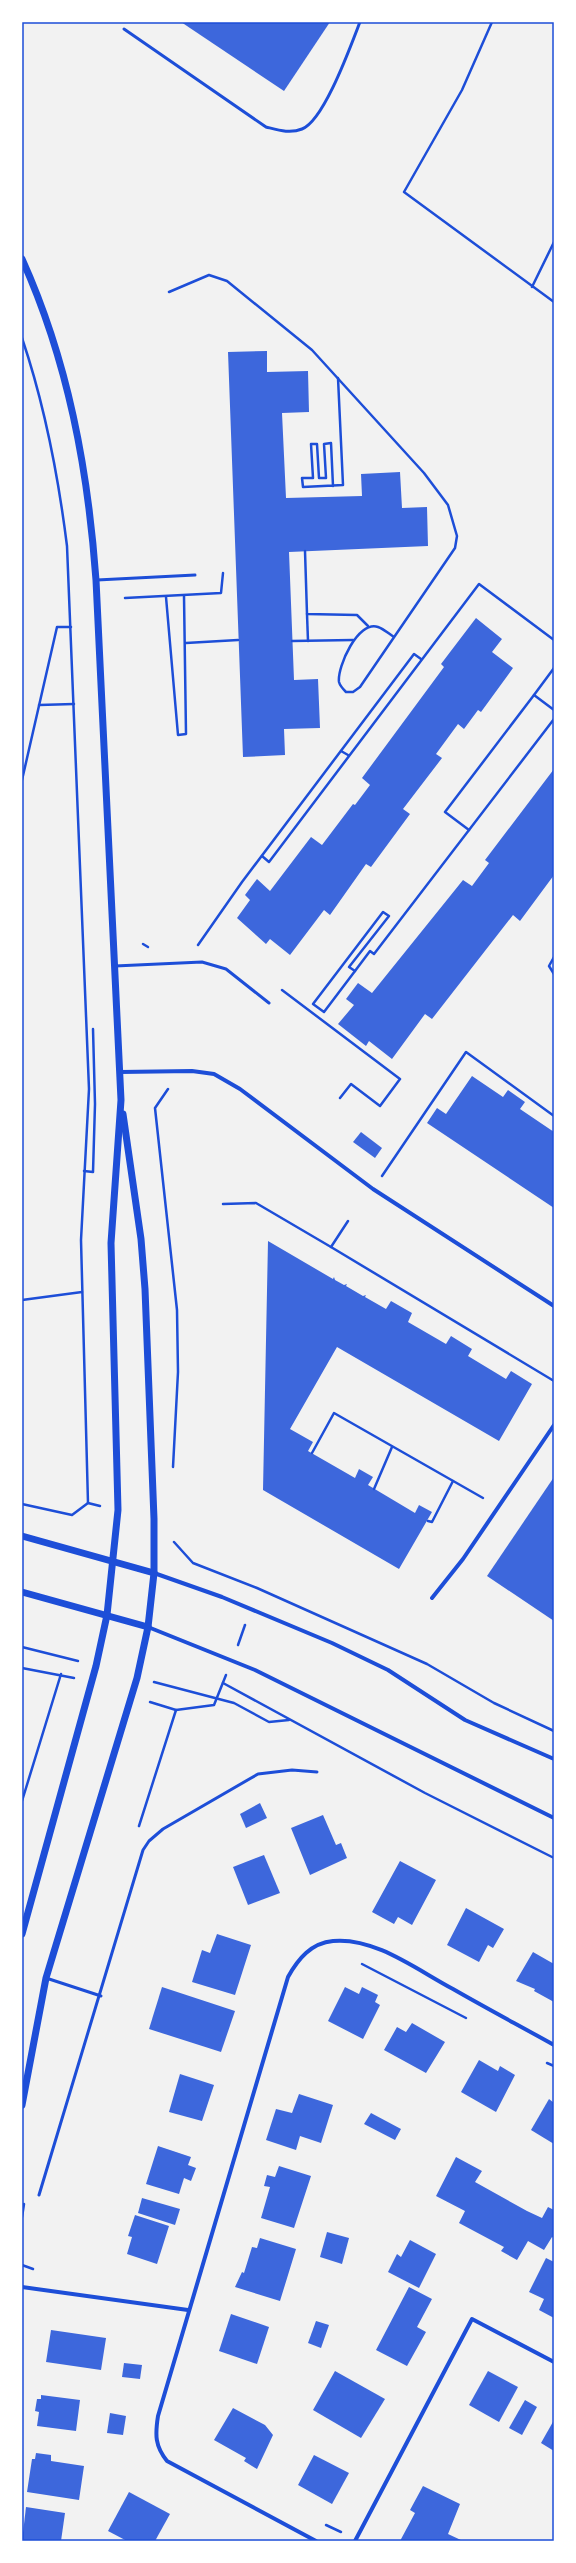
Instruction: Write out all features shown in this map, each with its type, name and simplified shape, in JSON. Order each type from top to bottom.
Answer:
[{"type":"street","points":[[22,259],[55,347],[75,422],[88,497],[96,580],[120,1072],[120,1100],[111,1243],[118,1510],[107,1615],[92,1684],[22,1934]]},
{"type":"street","points":[[120,1072],[192,1071],[214,1074],[240,1088],[372,1189],[554,1306]]},
{"type":"street","points":[[22,2105],[46,1978],[102,1800],[137,1678],[148,1627],[154,1573],[154,1519],[149,1358],[141,1246],[120,1100]]},
{"type":"street","points":[[432,1598],[463,1559],[554,1425]]},
{"type":"street","points":[[22,1536],[154,1573],[222,1597],[332,1643],[388,1670],[465,1720],[554,1759]]},
{"type":"street","points":[[22,1592],[148,1627],[255,1670],[554,1818]]},
{"type":"street","points":[[316,2541],[180,2469],[168,2461],[158,2450],[156,2434],[158,2416],[188,2310],[288,1977],[298,1960],[312,1947],[332,1941],[352,1941],[370,1946],[554,2044]]},
{"type":"street","points":[[22,2287],[188,2310]]},
{"type":"street","points":[[355,2540],[472,2319],[554,2362]]},
{"type":"lane","points":[[124,29],[266,127],[285,132],[303,129],[318,115],[360,22]]},
{"type":"lane","points":[[96,580],[195,575]]},
{"type":"lane","points":[[115,966],[202,962],[226,969],[269,1003]]},
{"type":"lane","points":[[39,2195],[101,1996],[143,1850],[149,1841],[163,1829],[258,1774],[292,1770],[317,1772]]},
{"type":"lane","points":[[46,1978],[101,1996]]},
{"type":"path","points":[[492,22],[462,90],[404,192],[554,302]]},
{"type":"path","points":[[532,287],[554,242]]},
{"type":"path","points":[[169,292],[209,274],[227,281],[312,350],[424,473],[448,505],[457,536],[455,548],[360,687],[353,692],[346,692],[339,682],[340,674],[353,640],[368,626],[378,626],[394,637]]},
{"type":"path","points":[[22,338],[38,384],[55,456],[67,546],[89,1090],[81,1223],[88,1503]]},
{"type":"path","points":[[333,486],[331,444],[324,444],[326,478],[319,478],[317,444],[311,444],[312,478],[302,478],[302,487],[342,486],[338,378]]},
{"type":"path","points":[[305,551],[308,641]]},
{"type":"path","points":[[262,856],[269,862],[348,755],[479,584],[554,640]]},
{"type":"path","points":[[166,596],[178,735],[186,734],[186,643],[184,596]]},
{"type":"path","points":[[307,614],[357,615],[368,626]]},
{"type":"path","points":[[22,780],[57,627],[71,627]]},
{"type":"path","points":[[186,643],[238,640]]},
{"type":"path","points":[[292,641],[353,640]]},
{"type":"path","points":[[203,947],[197,947],[262,856],[414,654],[421,659]]},
{"type":"path","points":[[469,830],[445,812],[554,668]]},
{"type":"path","points":[[534,695],[554,710]]},
{"type":"path","points":[[39,705],[74,704]]},
{"type":"path","points":[[355,971],[350,967],[389,916],[383,912],[313,1004],[324,1012],[355,971],[370,951],[374,954],[554,719]]},
{"type":"path","points":[[341,751],[348,755]]},
{"type":"path","points":[[143,944],[151,949]]},
{"type":"path","points":[[554,958],[549,966],[554,974]]},
{"type":"path","points":[[280,989],[400,1079],[380,1106],[351,1084],[340,1098]]},
{"type":"path","points":[[84,1171],[93,1172],[95,1104],[93,1029]]},
{"type":"path","points":[[372,1189],[466,1052],[554,1116]]},
{"type":"path","points":[[168,1090],[155,1108],[178,1310],[178,1372],[172,1474]]},
{"type":"path","points":[[223,1204],[256,1203],[554,1381]]},
{"type":"path","points":[[331,1247],[348,1221]]},
{"type":"path","points":[[22,1300],[82,1292]]},
{"type":"path","points":[[312,1452],[334,1413],[483,1498]]},
{"type":"path","points":[[374,1489],[392,1447]]},
{"type":"path","points":[[428,1521],[432,1522],[453,1481]]},
{"type":"path","points":[[88,1503],[118,1510]]},
{"type":"path","points":[[22,1504],[72,1515],[88,1503]]},
{"type":"path","points":[[154,1519],[170,1522],[174,1541],[193,1563],[257,1588],[427,1664],[494,1703],[554,1731]]},
{"type":"path","points":[[22,1801],[61,1674]]},
{"type":"path","points":[[223,1683],[425,1793],[554,1858]]},
{"type":"path","points":[[216,1699],[234,1703],[269,1722],[290,1720]]},
{"type":"path","points":[[355,1961],[472,2022]]},
{"type":"path","points":[[540,2059],[554,2066]]},
{"type":"path","points":[[22,2265],[33,2269]]},
{"type":"path","points":[[320,2522],[355,2540]]},
{"type":"building","points":[[181,22],[330,22],[284,91]]},
{"type":"building","points":[[267,351],[267,372],[308,371],[309,412],[282,413],[286,498],[362,496],[361,474],[400,472],[402,508],[427,507],[428,546],[289,552],[294,680],[318,679],[320,728],[284,729],[285,755],[243,757],[228,352]]},
{"type":"building","points":[[476,618],[502,639],[492,652],[513,668],[481,712],[478,710],[464,729],[458,724],[436,754],[442,758],[403,809],[410,814],[371,867],[366,864],[330,915],[324,910],[290,955],[270,939],[266,944],[237,918],[250,900],[245,895],[257,879],[270,891],[311,837],[322,845],[353,804],[355,805],[370,785],[362,778],[444,667],[441,664]]},
{"type":"building","points":[[554,769],[554,875],[520,921],[513,915],[432,1019],[425,1014],[392,1059],[369,1041],[366,1046],[338,1024],[354,1005],[346,999],[358,983],[372,993],[463,880],[472,886],[489,863],[485,860]]},
{"type":"building","points":[[472,1076],[503,1097],[508,1090],[525,1102],[520,1109],[554,1132],[554,1208],[427,1123],[437,1108],[446,1114]]},
{"type":"building","points":[[361,1132],[382,1148],[375,1158],[353,1142]]},
{"type":"building","points":[[268,1241],[333,1279],[334,1277],[335,1280],[344,1285],[347,1284],[346,1286],[363,1296],[366,1295],[365,1297],[386,1309],[391,1301],[412,1313],[408,1322],[446,1344],[451,1336],[472,1349],[468,1356],[506,1379],[511,1371],[532,1384],[499,1441],[337,1347],[290,1429],[313,1442],[308,1451],[355,1478],[359,1469],[373,1477],[368,1485],[415,1513],[419,1505],[432,1512],[399,1569],[263,1490]]},
{"type":"building","points":[[554,1477],[554,1621],[487,1576]]},
{"type":"building","points":[[260,1803],[267,1818],[246,1828],[240,1814]]},
{"type":"building","points":[[323,1815],[336,1845],[341,1843],[347,1858],[310,1875],[291,1828]]},
{"type":"building","points":[[264,1855],[280,1893],[248,1905],[233,1867]]},
{"type":"building","points":[[400,1861],[436,1880],[412,1925],[398,1917],[394,1924],[372,1912]]},
{"type":"building","points":[[466,1908],[504,1929],[493,1948],[488,1945],[479,1962],[447,1945]]},
{"type":"building","points":[[217,1934],[251,1945],[235,1995],[192,1982],[202,1950],[210,1953]]},
{"type":"building","points":[[533,1952],[554,1964],[554,2002],[534,1991],[535,1989],[516,1981]]},
{"type":"building","points":[[162,1987],[235,2011],[221,2052],[149,2029]]},
{"type":"building","points":[[345,1987],[359,1994],[362,1987],[378,1995],[375,2002],[380,2005],[363,2039],[328,2021]]},
{"type":"building","points":[[412,2023],[445,2042],[426,2073],[384,2050],[397,2027],[406,2032]]},
{"type":"building","points":[[479,2060],[498,2071],[500,2066],[515,2075],[496,2112],[461,2092]]},
{"type":"building","points":[[180,2074],[214,2085],[202,2121],[169,2112]]},
{"type":"building","points":[[299,2094],[333,2105],[321,2143],[300,2136],[296,2150],[266,2140],[276,2109],[292,2113]]},
{"type":"building","points":[[549,2099],[554,2103],[554,2144],[531,2130]]},
{"type":"building","points":[[371,2113],[401,2129],[395,2140],[364,2124]]},
{"type":"building","points":[[158,2146],[191,2157],[188,2165],[196,2168],[191,2181],[184,2178],[179,2194],[146,2184]]},
{"type":"building","points":[[456,2157],[482,2171],[475,2182],[527,2211],[542,2218],[548,2207],[554,2210],[554,2238],[552,2237],[544,2250],[528,2241],[517,2260],[501,2251],[504,2247],[459,2223],[465,2211],[436,2196]]},
{"type":"building","points":[[279,2166],[311,2176],[294,2228],[261,2218],[270,2187],[264,2186],[267,2175],[275,2177]]},
{"type":"building","points":[[142,2198],[180,2209],[175,2225],[138,2213]]},
{"type":"building","points":[[135,2215],[169,2226],[157,2264],[127,2254],[132,2237],[128,2236]]},
{"type":"building","points":[[327,2232],[349,2238],[342,2264],[320,2257]]},
{"type":"building","points":[[260,2238],[296,2249],[280,2301],[235,2287],[242,2272],[244,2273],[252,2247],[257,2248]]},
{"type":"building","points":[[410,2240],[436,2254],[419,2288],[388,2272],[397,2254],[401,2257]]},
{"type":"building","points":[[546,2258],[554,2262],[554,2318],[539,2310],[544,2299],[529,2292]]},
{"type":"building","points":[[409,2287],[432,2299],[417,2327],[426,2332],[407,2366],[376,2350]]},
{"type":"building","points":[[231,2314],[269,2327],[257,2364],[219,2351]]},
{"type":"building","points":[[316,2321],[329,2325],[321,2348],[308,2343]]},
{"type":"building","points":[[51,2330],[106,2338],[101,2370],[46,2362]]},
{"type":"building","points":[[124,2363],[142,2365],[140,2379],[122,2377]]},
{"type":"building","points":[[335,2371],[385,2399],[361,2438],[313,2410]]},
{"type":"building","points":[[488,2371],[518,2387],[499,2422],[469,2405]]},
{"type":"building","points":[[41,2395],[80,2400],[76,2431],[37,2426],[39,2412],[35,2411],[37,2399],[41,2399]]},
{"type":"building","points":[[525,2400],[537,2407],[522,2435],[509,2428]]},
{"type":"building","points":[[233,2408],[265,2425],[273,2435],[257,2469],[244,2461],[246,2458],[214,2440]]},
{"type":"building","points":[[110,2413],[126,2416],[123,2435],[107,2433]]},
{"type":"building","points":[[554,2420],[554,2451],[541,2443]]},
{"type":"building","points":[[36,2453],[51,2455],[51,2461],[84,2466],[79,2500],[27,2492],[32,2459],[35,2459]]},
{"type":"building","points":[[314,2455],[349,2473],[332,2504],[298,2485]]},
{"type":"building","points":[[423,2486],[460,2504],[448,2534],[463,2541],[400,2541],[415,2513],[410,2510]]},
{"type":"building","points":[[129,2492],[170,2514],[155,2541],[127,2541],[108,2531]]},
{"type":"building","points":[[26,2507],[65,2513],[61,2541],[22,2541]]}]
